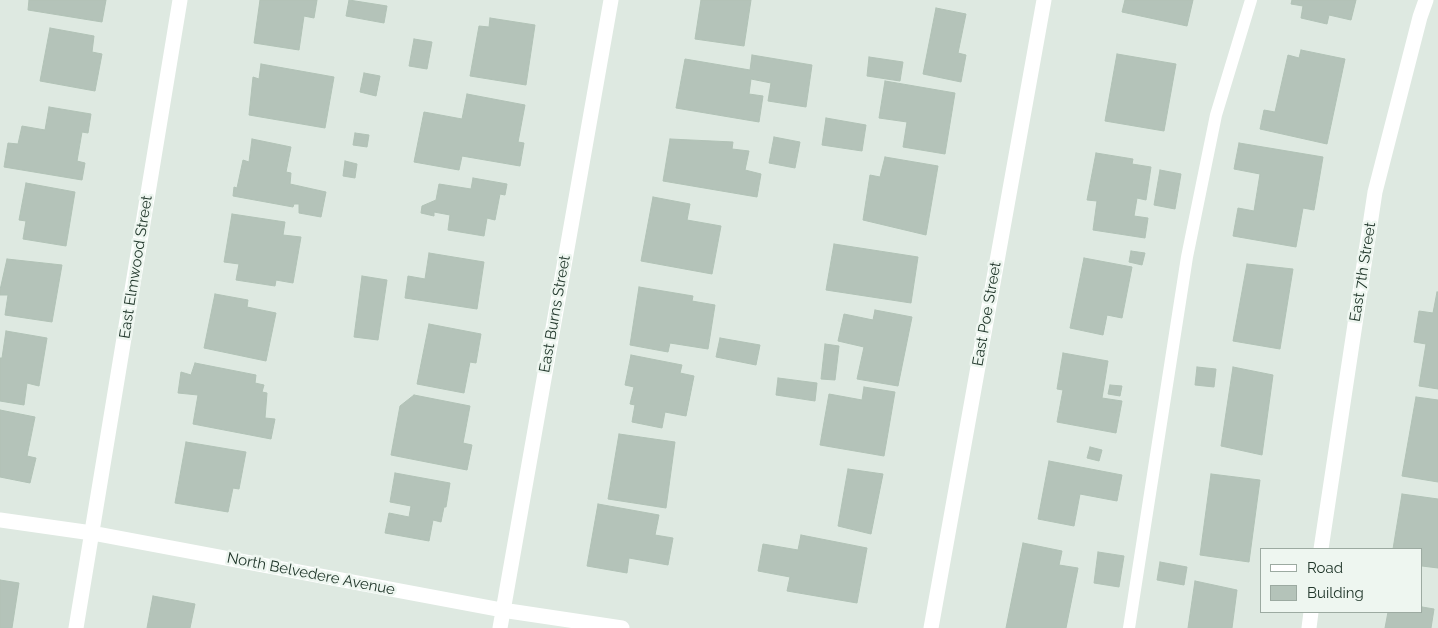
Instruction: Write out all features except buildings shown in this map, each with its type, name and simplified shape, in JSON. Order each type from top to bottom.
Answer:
[{"type":"street","name":"East Elmwood Street","points":[[76,628],[180,0]]},
{"type":"street","name":"East Burns Street","points":[[500,628],[611,0]]},
{"type":"street","name":"East Poe Street","points":[[931,628],[1044,0]]},
{"type":"street","name":"East 7th Street","points":[[1321,548],[1375,192],[1420,16],[1426,0]]},
{"type":"street","name":"North Belvedere Avenue","points":[[0,520],[92,534],[502,610],[622,628]]},
{"type":"street","points":[[1309,628],[1312,613]]},
{"type":"lane","points":[[1129,628],[1187,257],[1216,115],[1251,0]]}]
